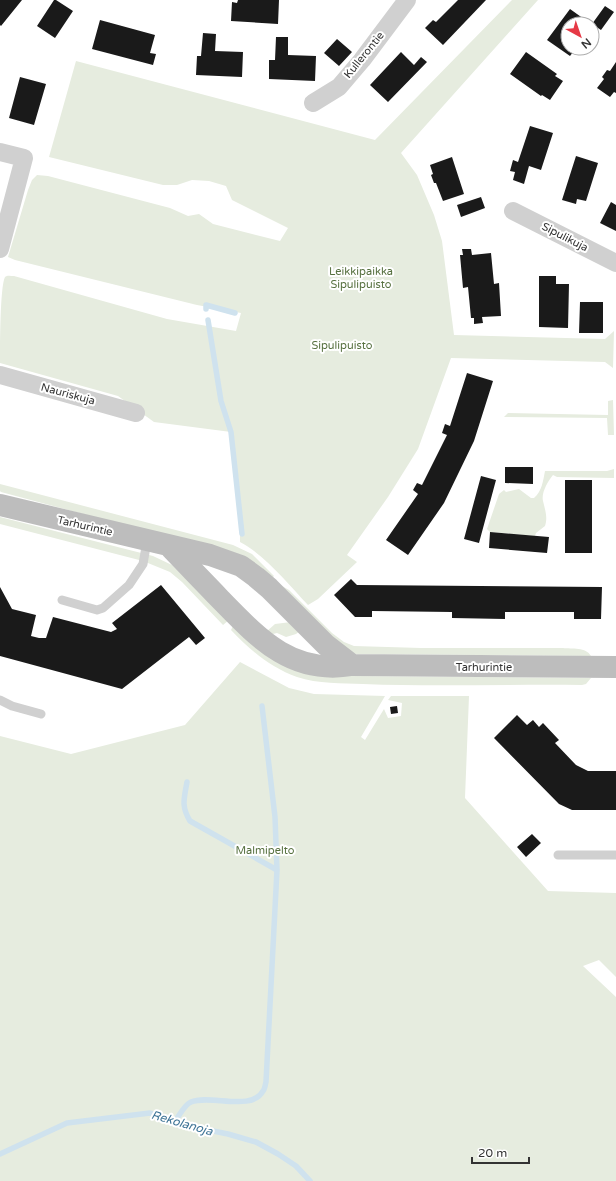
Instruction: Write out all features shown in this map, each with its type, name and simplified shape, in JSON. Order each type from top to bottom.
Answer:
[{"type":"street","name":"Kullerontie","points":[[313,103],[339,86],[362,60],[407,0]]},
{"type":"street","points":[[0,152],[24,158],[0,249]]},
{"type":"street","name":"Sipulikuja","points":[[513,211],[616,264]]},
{"type":"street","name":"Nauriskuja","points":[[0,376],[136,413]]},
{"type":"street","name":"Tarhurintie","points":[[0,505],[210,555],[241,566],[269,588],[326,645],[352,666]]},
{"type":"street","name":"Tarhurintie","points":[[169,546],[258,637],[280,654],[313,666],[336,668],[352,666],[616,667]]},
{"type":"lane","points":[[62,600],[97,610],[103,608],[129,585],[143,564],[147,540]]},
{"type":"lane","points":[[0,700],[12,706],[41,714]]},
{"type":"lane","points":[[558,855],[616,855]]},
{"type":"green space","points":[[512,0],[538,0],[401,153],[417,175],[434,215],[442,241],[454,335],[605,339],[614,331],[613,368],[605,362],[451,358],[418,449],[388,497],[347,555],[357,562],[318,599],[308,605],[267,562],[240,542],[231,432],[154,422],[118,396],[0,363],[2,292],[3,283],[5,277],[7,276],[14,276],[167,319],[236,331],[241,313],[197,305],[8,257],[28,190],[32,180],[37,175],[48,176],[170,208],[188,216],[199,214],[213,224],[280,241],[288,228],[232,200],[226,186],[209,181],[192,180],[177,185],[163,185],[49,157],[76,61],[375,140]]},
{"type":"green space","points":[[613,400],[614,435],[608,435],[607,418],[504,417],[508,413],[608,415],[608,401]]},
{"type":"green space","points":[[614,469],[614,478],[557,477],[553,475],[543,494],[546,523],[535,536],[490,532],[487,529],[499,494],[504,490],[506,492],[519,489],[531,498],[534,498],[543,482],[545,471],[607,471]]},
{"type":"green space","points":[[0,484],[233,545],[252,554],[274,576],[271,579],[154,533],[1,492]]},
{"type":"green space","points":[[0,517],[153,556],[172,565],[229,620],[223,625],[182,582],[170,572],[143,561],[0,524]]},
{"type":"green space","points":[[282,586],[289,590],[332,633],[344,642],[354,646],[421,648],[563,648],[586,651],[591,656],[356,654],[345,650]]},
{"type":"green space","points":[[291,622],[300,631],[296,634],[286,637],[277,633],[269,635],[266,632],[275,624]]},
{"type":"green space","points":[[233,626],[354,676],[591,678],[586,684],[582,685],[390,685],[313,681],[287,673],[261,658],[231,630]]},
{"type":"green space","name":"Malmipelto","points":[[240,662],[289,688],[314,694],[385,696],[361,737],[365,740],[384,709],[388,718],[401,716],[402,703],[388,700],[391,696],[469,696],[465,798],[548,891],[616,893],[616,977],[599,960],[583,966],[616,997],[616,1181],[0,1181],[0,736],[71,754],[185,725]]},
{"type":"building","points":[[0,0],[22,0],[1,26],[0,25]]},
{"type":"building","points":[[54,0],[73,11],[55,38],[37,26]]},
{"type":"building","points":[[238,0],[279,0],[278,24],[231,21],[232,2],[237,3]]},
{"type":"building","points":[[458,0],[486,0],[443,45],[425,28],[433,20],[436,22]]},
{"type":"building","points":[[605,6],[614,12],[601,30],[600,16],[598,16]]},
{"type":"building","points":[[570,9],[580,16],[565,16]]},
{"type":"building","points":[[100,20],[155,35],[150,53],[156,54],[153,65],[92,49]]},
{"type":"building","points":[[560,22],[560,49],[547,40]]},
{"type":"building","points":[[203,33],[216,34],[215,51],[243,52],[242,77],[196,75],[197,56],[201,56]]},
{"type":"building","points":[[276,37],[288,37],[288,55],[316,56],[315,81],[269,79],[269,60],[275,60]]},
{"type":"building","points":[[337,39],[352,52],[339,66],[324,53]]},
{"type":"building","points":[[401,52],[414,65],[421,57],[427,62],[388,102],[370,85]]},
{"type":"building","points":[[526,52],[557,74],[555,76],[563,81],[550,100],[542,95],[541,96],[510,74]]},
{"type":"building","points":[[616,62],[616,93],[614,92],[610,97],[597,88],[604,79],[602,77],[607,70],[610,71]]},
{"type":"building","points":[[20,77],[46,84],[34,125],[9,118]]},
{"type":"building","points":[[530,126],[553,133],[541,170],[529,166],[524,184],[513,180],[515,172],[510,171],[513,160],[518,162]]},
{"type":"building","points":[[576,156],[598,163],[586,201],[577,199],[576,204],[562,200]]},
{"type":"building","points":[[452,157],[464,194],[443,201],[431,175],[433,174],[430,165]]},
{"type":"building","points":[[481,197],[485,208],[461,217],[457,205]]},
{"type":"building","points":[[611,202],[616,205],[616,231],[600,223]]},
{"type":"building","points":[[462,249],[471,249],[472,255],[491,253],[494,284],[499,283],[501,316],[482,317],[483,323],[474,324],[474,318],[471,318],[468,287],[463,288],[460,255],[463,255]]},
{"type":"building","points":[[539,276],[556,276],[556,284],[569,284],[568,328],[539,327]]},
{"type":"building","points":[[580,302],[603,302],[603,333],[579,333]]},
{"type":"building","points":[[467,373],[493,381],[474,441],[444,503],[408,555],[386,540],[418,494],[413,490],[417,483],[422,485],[447,435],[442,433],[445,424],[450,426]]},
{"type":"building","points":[[505,467],[533,467],[533,484],[505,483]]},
{"type":"building","points":[[481,476],[496,480],[479,543],[464,539]]},
{"type":"building","points":[[565,480],[592,480],[592,553],[565,553]]},
{"type":"building","points":[[490,532],[549,537],[547,553],[489,548]]},
{"type":"building","points":[[351,579],[357,585],[602,587],[601,619],[574,619],[574,612],[505,612],[505,619],[452,618],[452,612],[372,611],[372,617],[355,617],[334,595]]},
{"type":"building","points":[[161,585],[205,638],[196,645],[189,637],[122,689],[0,656],[0,587],[12,609],[36,615],[31,636],[46,638],[53,617],[111,632],[117,629],[112,623]]},
{"type":"building","points":[[397,706],[398,713],[391,714],[390,707]]},
{"type":"building","points":[[517,715],[527,725],[533,720],[539,727],[543,723],[559,740],[555,743],[576,765],[588,771],[616,771],[616,810],[572,810],[559,804],[494,738]]},
{"type":"building","points":[[532,834],[541,843],[526,857],[517,847]]},
{"type":"waterway","points":[[206,309],[206,305],[235,313]]},
{"type":"waterway","points":[[208,320],[221,401],[231,432],[242,534]]},
{"type":"waterway","points":[[175,1121],[184,1108],[191,1102],[199,1100],[240,1102],[258,1097],[265,1088],[277,870],[275,817],[262,706]]},
{"type":"waterway","points":[[187,782],[184,807],[190,821],[277,870]]},
{"type":"waterway","name":"Rekolanoja","points":[[0,1154],[67,1123],[150,1113],[193,1127],[228,1134],[256,1142],[296,1166],[310,1181]]},
{"type":"park label","name":"Leikkipaikka Sipulipuisto","points":[[361,277]]},
{"type":"park label","name":"Sipulipuisto","points":[[342,345]]}]
